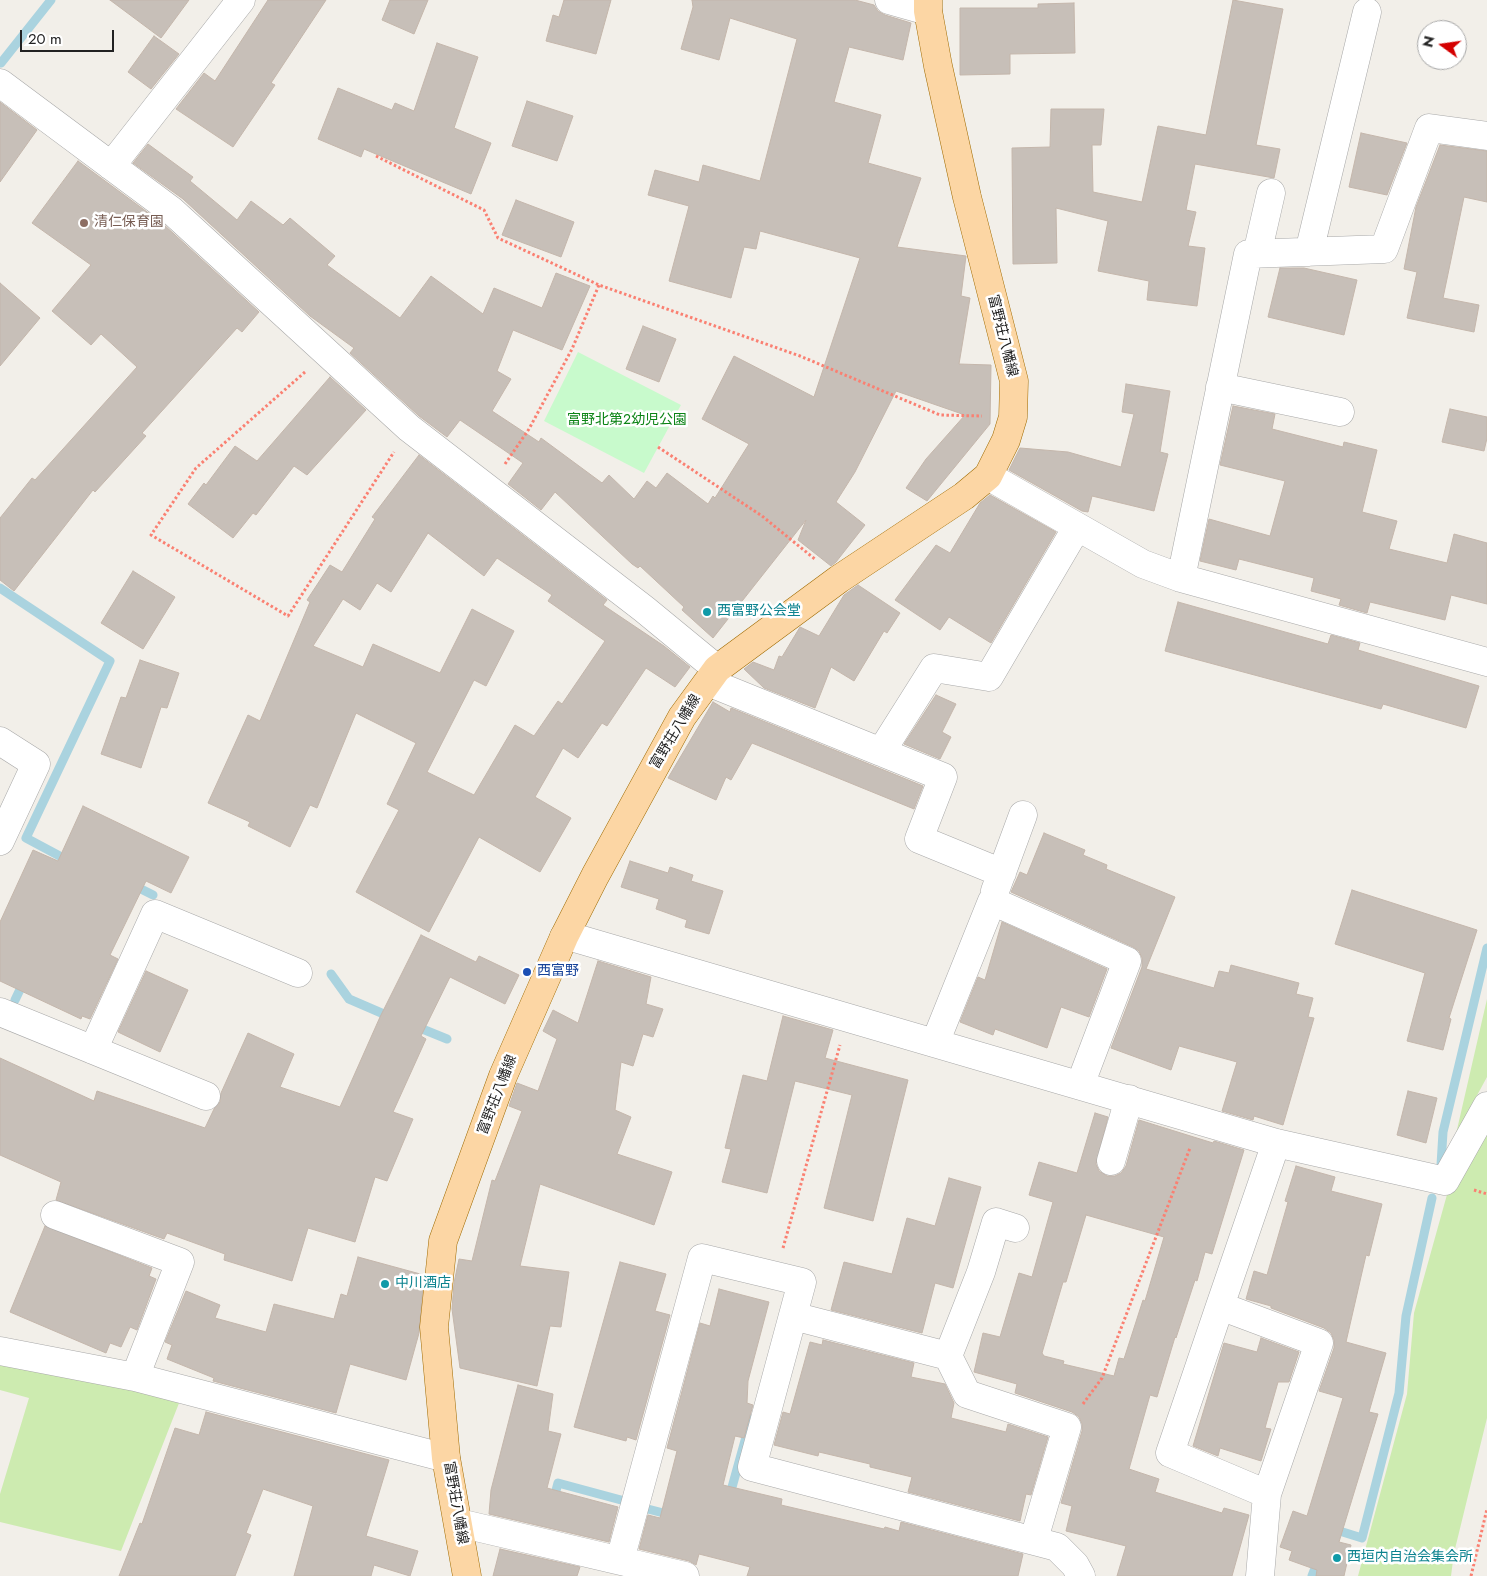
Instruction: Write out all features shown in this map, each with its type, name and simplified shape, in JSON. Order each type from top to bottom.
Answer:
[{"type":"main road","name":"富野荘八幡線","points":[[467,1576],[446,1458],[434,1327],[443,1242],[504,1076],[564,937],[595,876],[682,717],[718,678],[839,580],[964,496],[988,476],[1006,440],[1013,417],[1014,381],[967,197],[928,6]]},
{"type":"street","points":[[111,166],[241,0]]},
{"type":"street","points":[[889,0],[928,6]]},
{"type":"street","points":[[1309,252],[1367,12]]},
{"type":"street","points":[[0,83],[172,211],[409,428],[644,609],[718,678],[882,752],[943,777],[919,839],[1002,873]]},
{"type":"street","points":[[1181,578],[1248,254],[1384,249],[1429,128],[1487,136]]},
{"type":"street","points":[[1257,254],[1271,194]]},
{"type":"street","points":[[1220,387],[1340,412]]},
{"type":"street","points":[[988,476],[1143,564],[1181,578],[1487,662]]},
{"type":"street","points":[[882,752],[934,668],[989,677],[1077,526]]},
{"type":"street","points":[[0,741],[36,764],[0,841]]},
{"type":"street","points":[[935,1043],[992,901],[1023,815]]},
{"type":"street","points":[[992,901],[1127,961],[1080,1086]]},
{"type":"street","points":[[93,1050],[155,914],[298,973]]},
{"type":"street","points":[[564,937],[575,938],[1276,1143],[1445,1181],[1487,1106]]},
{"type":"street","points":[[0,1012],[206,1096]]},
{"type":"street","points":[[1111,1161],[1129,1099]]},
{"type":"street","points":[[1267,1494],[1170,1453],[1276,1143]]},
{"type":"street","points":[[55,1215],[180,1262],[135,1378]]},
{"type":"street","points":[[1015,1228],[996,1222],[980,1272],[948,1356],[967,1394],[1067,1427],[1034,1539]]},
{"type":"street","points":[[620,1560],[702,1258],[802,1282],[752,1467],[1034,1539],[1057,1547],[1075,1565],[1081,1576]]},
{"type":"street","points":[[1220,1306],[1319,1343],[1267,1494],[1260,1576]]},
{"type":"street","points":[[793,1316],[948,1356]]},
{"type":"street","points":[[0,1351],[135,1378],[446,1458]]},
{"type":"street","points":[[459,1523],[685,1576]]},
{"type":"path","points":[[376,156],[484,210],[498,238],[599,285],[800,356],[940,415],[1013,417]]},
{"type":"path","points":[[488,489],[533,421],[572,349],[599,285]]},
{"type":"path","points":[[326,352],[196,468],[151,535],[288,616],[409,428]]},
{"type":"path","points":[[658,447],[762,516],[839,580]]},
{"type":"path","points":[[776,1275],[848,1018]]},
{"type":"path","points":[[1067,1427],[1102,1378],[1200,1120]]},
{"type":"path","points":[[1472,1576],[1487,1509]]},
{"type":"green space","name":"富野北第2幼児公園","points":[[578,352],[681,405],[644,473],[544,421]]},
{"type":"green space","points":[[1487,999],[1487,1077],[1456,1134]]},
{"type":"green space","points":[[1487,1123],[1487,1418],[1454,1553],[1451,1576],[1358,1576],[1407,1394],[1414,1313],[1448,1191]]},
{"type":"green space","points":[[0,1362],[181,1398],[121,1551],[0,1522],[0,1494],[29,1398],[0,1390]]},
{"type":"building","points":[[110,0],[189,0],[161,38]]},
{"type":"building","points":[[268,0],[326,0],[271,83],[275,85],[233,147],[176,109],[204,73],[215,81]]},
{"type":"building","points":[[390,0],[428,0],[414,34],[382,20]]},
{"type":"building","points":[[564,0],[611,0],[596,54],[546,41],[553,15],[559,17]]},
{"type":"building","points":[[692,0],[855,0],[874,5],[878,11],[885,15],[911,23],[903,60],[849,47],[834,102],[881,115],[868,163],[921,178],[897,247],[966,256],[961,296],[970,298],[959,364],[991,365],[990,424],[927,501],[906,488],[926,459],[965,415],[896,391],[855,472],[836,502],[865,525],[831,566],[798,540],[806,520],[713,638],[682,610],[684,607],[640,566],[638,568],[632,564],[555,492],[541,510],[508,484],[523,463],[460,420],[447,437],[419,416],[350,353],[354,348],[310,316],[183,199],[133,163],[148,144],[193,177],[190,181],[237,220],[251,201],[283,225],[290,218],[335,256],[327,265],[400,318],[431,276],[483,314],[494,288],[542,308],[556,273],[590,286],[562,350],[513,330],[497,371],[511,379],[492,411],[539,442],[541,438],[602,483],[609,475],[634,499],[647,481],[656,488],[667,473],[708,504],[713,496],[715,498],[749,444],[702,419],[734,356],[814,397],[860,258],[760,231],[756,249],[744,247],[731,298],[669,281],[689,206],[648,195],[655,170],[699,182],[703,165],[760,181],[797,39],[730,18],[719,60],[681,49],[693,7]]},
{"type":"building","points":[[1233,0],[1283,9],[1256,145],[1280,149],[1274,178],[1195,164],[1186,210],[1196,212],[1188,246],[1205,248],[1197,306],[1147,300],[1149,281],[1098,271],[1108,221],[1056,208],[1057,263],[1013,264],[1012,148],[1050,147],[1051,109],[1104,109],[1101,145],[1092,145],[1093,192],[1142,202],[1158,126],[1206,135]]},
{"type":"building","points":[[1074,3],[1075,53],[1010,54],[1010,74],[960,75],[960,8],[1038,8],[1038,4]]},
{"type":"building","points":[[154,36],[179,54],[151,89],[128,72]]},
{"type":"building","points":[[437,43],[478,57],[454,128],[491,143],[471,194],[364,149],[361,157],[318,139],[338,88],[392,110],[395,103],[414,111]]},
{"type":"building","points":[[527,101],[573,116],[557,161],[512,146]]},
{"type":"building","points":[[0,102],[37,130],[0,182]]},
{"type":"building","points":[[1361,133],[1407,143],[1387,195],[1349,187]]},
{"type":"building","points":[[1440,145],[1487,151],[1487,202],[1464,197],[1443,298],[1479,305],[1474,332],[1407,318],[1417,272],[1404,269],[1416,207]]},
{"type":"building","points":[[78,161],[162,223],[259,312],[242,332],[237,328],[142,433],[146,436],[95,492],[93,490],[14,591],[0,580],[0,518],[32,478],[35,480],[137,367],[101,334],[91,345],[52,311],[91,265],[32,223]]},
{"type":"building","points":[[516,200],[574,222],[561,257],[502,235]]},
{"type":"building","points":[[1280,268],[1304,268],[1357,280],[1344,335],[1268,317]]},
{"type":"building","points":[[0,283],[40,318],[0,366]]},
{"type":"building","points":[[643,326],[676,339],[659,382],[626,369]]},
{"type":"building","points":[[330,377],[366,410],[307,475],[294,466],[256,515],[253,513],[233,538],[188,504],[204,483],[206,485],[235,446],[257,461]]},
{"type":"building","points":[[1126,384],[1170,391],[1160,452],[1168,454],[1154,511],[1092,496],[1088,512],[1082,511],[1009,470],[1020,448],[1068,452],[1121,467],[1134,414],[1122,412]]},
{"type":"building","points":[[1233,406],[1275,414],[1272,429],[1343,447],[1344,442],[1377,450],[1362,512],[1397,521],[1389,549],[1447,563],[1454,534],[1487,543],[1487,604],[1451,595],[1445,620],[1370,602],[1367,613],[1339,605],[1341,599],[1311,591],[1314,578],[1239,559],[1236,570],[1200,561],[1209,519],[1270,536],[1285,481],[1220,465]]},
{"type":"building","points":[[1450,409],[1487,417],[1487,438],[1484,451],[1442,442]]},
{"type":"building","points":[[419,455],[607,600],[603,605],[664,646],[690,667],[675,687],[646,668],[607,726],[602,723],[578,758],[563,748],[535,797],[571,818],[540,872],[479,837],[429,932],[356,892],[399,810],[387,804],[416,743],[356,713],[317,808],[310,805],[290,847],[248,826],[250,822],[208,803],[248,715],[260,721],[310,602],[307,600],[330,565],[342,572],[375,519],[372,517]],"holes":[[[428,533],[484,576],[497,558],[552,595],[548,601],[605,641],[562,704],[558,701],[534,736],[515,725],[474,795],[427,772],[474,680],[486,686],[514,631],[472,609],[440,673],[373,644],[363,667],[313,646],[343,599],[360,610],[377,583],[391,592]]]},
{"type":"building","points":[[990,495],[1056,532],[991,643],[949,617],[940,630],[895,600],[936,545],[950,553],[980,503]]},
{"type":"building","points":[[133,571],[175,597],[143,649],[101,623]]},
{"type":"building","points":[[858,585],[900,613],[887,633],[884,631],[854,681],[831,667],[815,708],[764,688],[744,669],[753,662],[774,670],[779,656],[782,657],[800,627],[819,636],[844,595]]},
{"type":"building","points":[[1178,602],[1328,644],[1331,635],[1360,643],[1358,650],[1479,686],[1466,728],[1383,704],[1381,709],[1165,651]]},
{"type":"building","points":[[140,660],[179,673],[167,708],[161,707],[141,768],[101,754],[121,697],[126,698]]},
{"type":"building","points":[[936,695],[956,704],[942,732],[951,737],[940,759],[904,744]]},
{"type":"building","points":[[713,702],[730,712],[731,708],[923,786],[914,809],[752,743],[731,780],[726,777],[716,800],[668,778]]},
{"type":"building","points":[[83,806],[189,857],[171,893],[146,881],[110,955],[118,959],[90,1019],[82,1016],[81,1019],[0,981],[0,922],[33,850],[58,861]]},
{"type":"building","points":[[1044,833],[1085,850],[1083,855],[1107,865],[1106,869],[1175,897],[1146,969],[1214,988],[1219,971],[1229,973],[1231,965],[1299,983],[1296,994],[1313,998],[1308,1017],[1314,1018],[1283,1125],[1254,1116],[1253,1120],[1222,1111],[1237,1062],[1179,1046],[1171,1070],[1111,1048],[1142,967],[1142,958],[1139,951],[1133,947],[1011,892],[1020,872],[1027,875]]},
{"type":"building","points":[[630,861],[668,873],[670,867],[693,875],[691,881],[723,891],[709,934],[685,927],[687,920],[656,909],[659,899],[621,887]]},
{"type":"building","points":[[1352,890],[1477,930],[1449,1018],[1451,1019],[1443,1050],[1407,1041],[1425,973],[1335,944]]},
{"type":"building","points":[[1002,922],[1107,969],[1089,1017],[1061,1007],[1047,1048],[995,1029],[993,1035],[960,1022],[978,977],[985,980]]},
{"type":"building","points":[[421,935],[476,962],[479,956],[519,975],[505,1004],[450,977],[421,1036],[426,1039],[393,1112],[413,1119],[387,1181],[375,1177],[355,1242],[308,1228],[292,1281],[224,1260],[225,1254],[167,1233],[164,1239],[56,1200],[61,1182],[0,1155],[0,1058],[94,1101],[97,1091],[205,1128],[214,1109],[220,1102],[221,1093],[248,1033],[294,1054],[280,1087],[340,1107],[380,1017]]},
{"type":"building","points":[[598,961],[651,977],[646,1004],[663,1009],[653,1037],[643,1034],[633,1066],[621,1062],[615,1110],[631,1117],[617,1154],[672,1172],[654,1225],[540,1184],[520,1266],[569,1272],[561,1327],[550,1326],[537,1386],[460,1368],[452,1309],[454,1283],[459,1259],[472,1261],[492,1180],[495,1181],[522,1111],[509,1106],[517,1083],[538,1091],[557,1039],[543,1031],[553,1010],[578,1023]]},
{"type":"building","points":[[146,971],[188,990],[160,1052],[118,1032]]},
{"type":"building","points":[[783,1016],[833,1030],[825,1058],[908,1080],[873,1221],[824,1208],[852,1095],[795,1081],[767,1193],[722,1182],[731,1149],[725,1148],[743,1075],[767,1081]]},
{"type":"building","points":[[1408,1091],[1437,1098],[1426,1143],[1397,1135]]},
{"type":"building","points":[[1095,1113],[1108,1117],[1096,1164],[1099,1171],[1107,1176],[1115,1176],[1121,1173],[1126,1166],[1139,1120],[1213,1143],[1214,1141],[1244,1150],[1212,1254],[1205,1252],[1197,1281],[1195,1280],[1175,1337],[1157,1397],[1150,1395],[1129,1469],[1159,1479],[1155,1492],[1222,1513],[1224,1508],[1249,1515],[1232,1576],[1117,1576],[1126,1546],[1066,1531],[1072,1506],[1061,1503],[1082,1431],[1079,1417],[1072,1412],[1015,1393],[1017,1384],[974,1372],[983,1333],[1000,1337],[1019,1273],[1032,1277],[1053,1202],[1029,1195],[1039,1162],[1077,1173]],"holes":[[[1086,1215],[1164,1237],[1145,1301],[1143,1300],[1124,1359],[1119,1358],[1114,1376],[1063,1364],[1064,1361],[1044,1356],[1042,1353],[1063,1282],[1066,1282]]]},
{"type":"building","points":[[1296,1166],[1335,1177],[1331,1191],[1382,1204],[1369,1256],[1366,1255],[1346,1342],[1386,1353],[1369,1412],[1378,1414],[1339,1542],[1351,1545],[1344,1576],[1316,1576],[1317,1570],[1289,1560],[1292,1551],[1280,1547],[1293,1511],[1307,1516],[1343,1398],[1319,1391],[1334,1348],[1334,1340],[1331,1333],[1324,1328],[1271,1308],[1271,1306],[1246,1299],[1254,1271],[1267,1275],[1288,1202],[1285,1201]]},
{"type":"building","points":[[949,1178],[981,1187],[953,1288],[935,1283],[922,1333],[831,1310],[844,1262],[892,1274],[907,1218],[935,1226]]},
{"type":"building","points":[[45,1226],[152,1268],[149,1276],[156,1279],[137,1330],[130,1327],[121,1347],[110,1343],[106,1353],[10,1312]]},
{"type":"building","points":[[358,1257],[424,1275],[419,1333],[406,1380],[350,1364],[336,1413],[213,1381],[214,1378],[167,1359],[172,1345],[165,1342],[186,1291],[220,1305],[215,1318],[266,1332],[274,1304],[334,1319],[341,1294],[347,1296]]},
{"type":"building","points":[[620,1262],[666,1274],[655,1311],[670,1315],[636,1440],[627,1437],[626,1441],[574,1427]]},
{"type":"building","points":[[719,1289],[769,1302],[748,1381],[747,1403],[753,1405],[744,1438],[735,1436],[723,1485],[782,1499],[781,1505],[884,1529],[885,1527],[899,1531],[901,1522],[1023,1554],[1018,1576],[747,1576],[750,1567],[699,1554],[696,1565],[689,1561],[639,1549],[648,1515],[660,1518],[677,1451],[667,1448],[700,1323],[710,1326]]},
{"type":"building","points":[[1261,1338],[1299,1352],[1289,1382],[1278,1382],[1265,1428],[1271,1429],[1261,1461],[1220,1448],[1218,1456],[1193,1446],[1224,1343],[1257,1352]]},
{"type":"building","points":[[823,1340],[914,1363],[911,1377],[945,1384],[954,1403],[951,1418],[1006,1432],[1008,1424],[1048,1437],[1031,1495],[1026,1494],[1020,1521],[908,1492],[912,1477],[870,1467],[870,1464],[819,1452],[818,1456],[774,1445],[783,1412],[790,1414],[810,1342],[822,1345]]},
{"type":"building","points":[[518,1385],[553,1394],[548,1431],[561,1434],[547,1488],[618,1507],[609,1542],[489,1514],[491,1490]]},
{"type":"building","points":[[206,1412],[389,1460],[366,1536],[418,1551],[410,1576],[374,1565],[371,1576],[294,1576],[313,1506],[263,1489],[246,1533],[251,1535],[235,1576],[119,1576],[140,1523],[142,1524],[175,1428],[199,1435]]},
{"type":"building","points":[[500,1549],[580,1567],[577,1576],[493,1576]]},
{"type":"waterway","points":[[1,63],[51,0]]},
{"type":"waterway","points":[[0,588],[110,661],[26,838],[69,861]]},
{"type":"waterway","points":[[133,885],[153,895]]},
{"type":"waterway","points":[[1441,1165],[1443,1132],[1487,948]]},
{"type":"waterway","points":[[331,974],[349,999],[393,1018]]},
{"type":"waterway","points":[[15,1000],[25,979]]},
{"type":"waterway","points":[[415,1026],[447,1039]]},
{"type":"waterway","points":[[1333,1529],[1362,1538],[1399,1393],[1406,1316],[1432,1198]]},
{"type":"waterway","points":[[729,1498],[751,1419]]},
{"type":"waterway","points":[[553,1502],[558,1483],[621,1500]]},
{"type":"waterway","points":[[644,1508],[671,1515]]},
{"type":"waterway","points":[[1312,1576],[1319,1558]]},
{"type":"place","name":"清仁保育園","points":[[84,223]]},
{"type":"place","name":"西富野公会堂","points":[[707,612]]},
{"type":"place","name":"西富野","points":[[527,972]]},
{"type":"place","name":"中川酒店","points":[[385,1284]]},
{"type":"place","name":"西垣内自治会集会所","points":[[1337,1558]]}]
